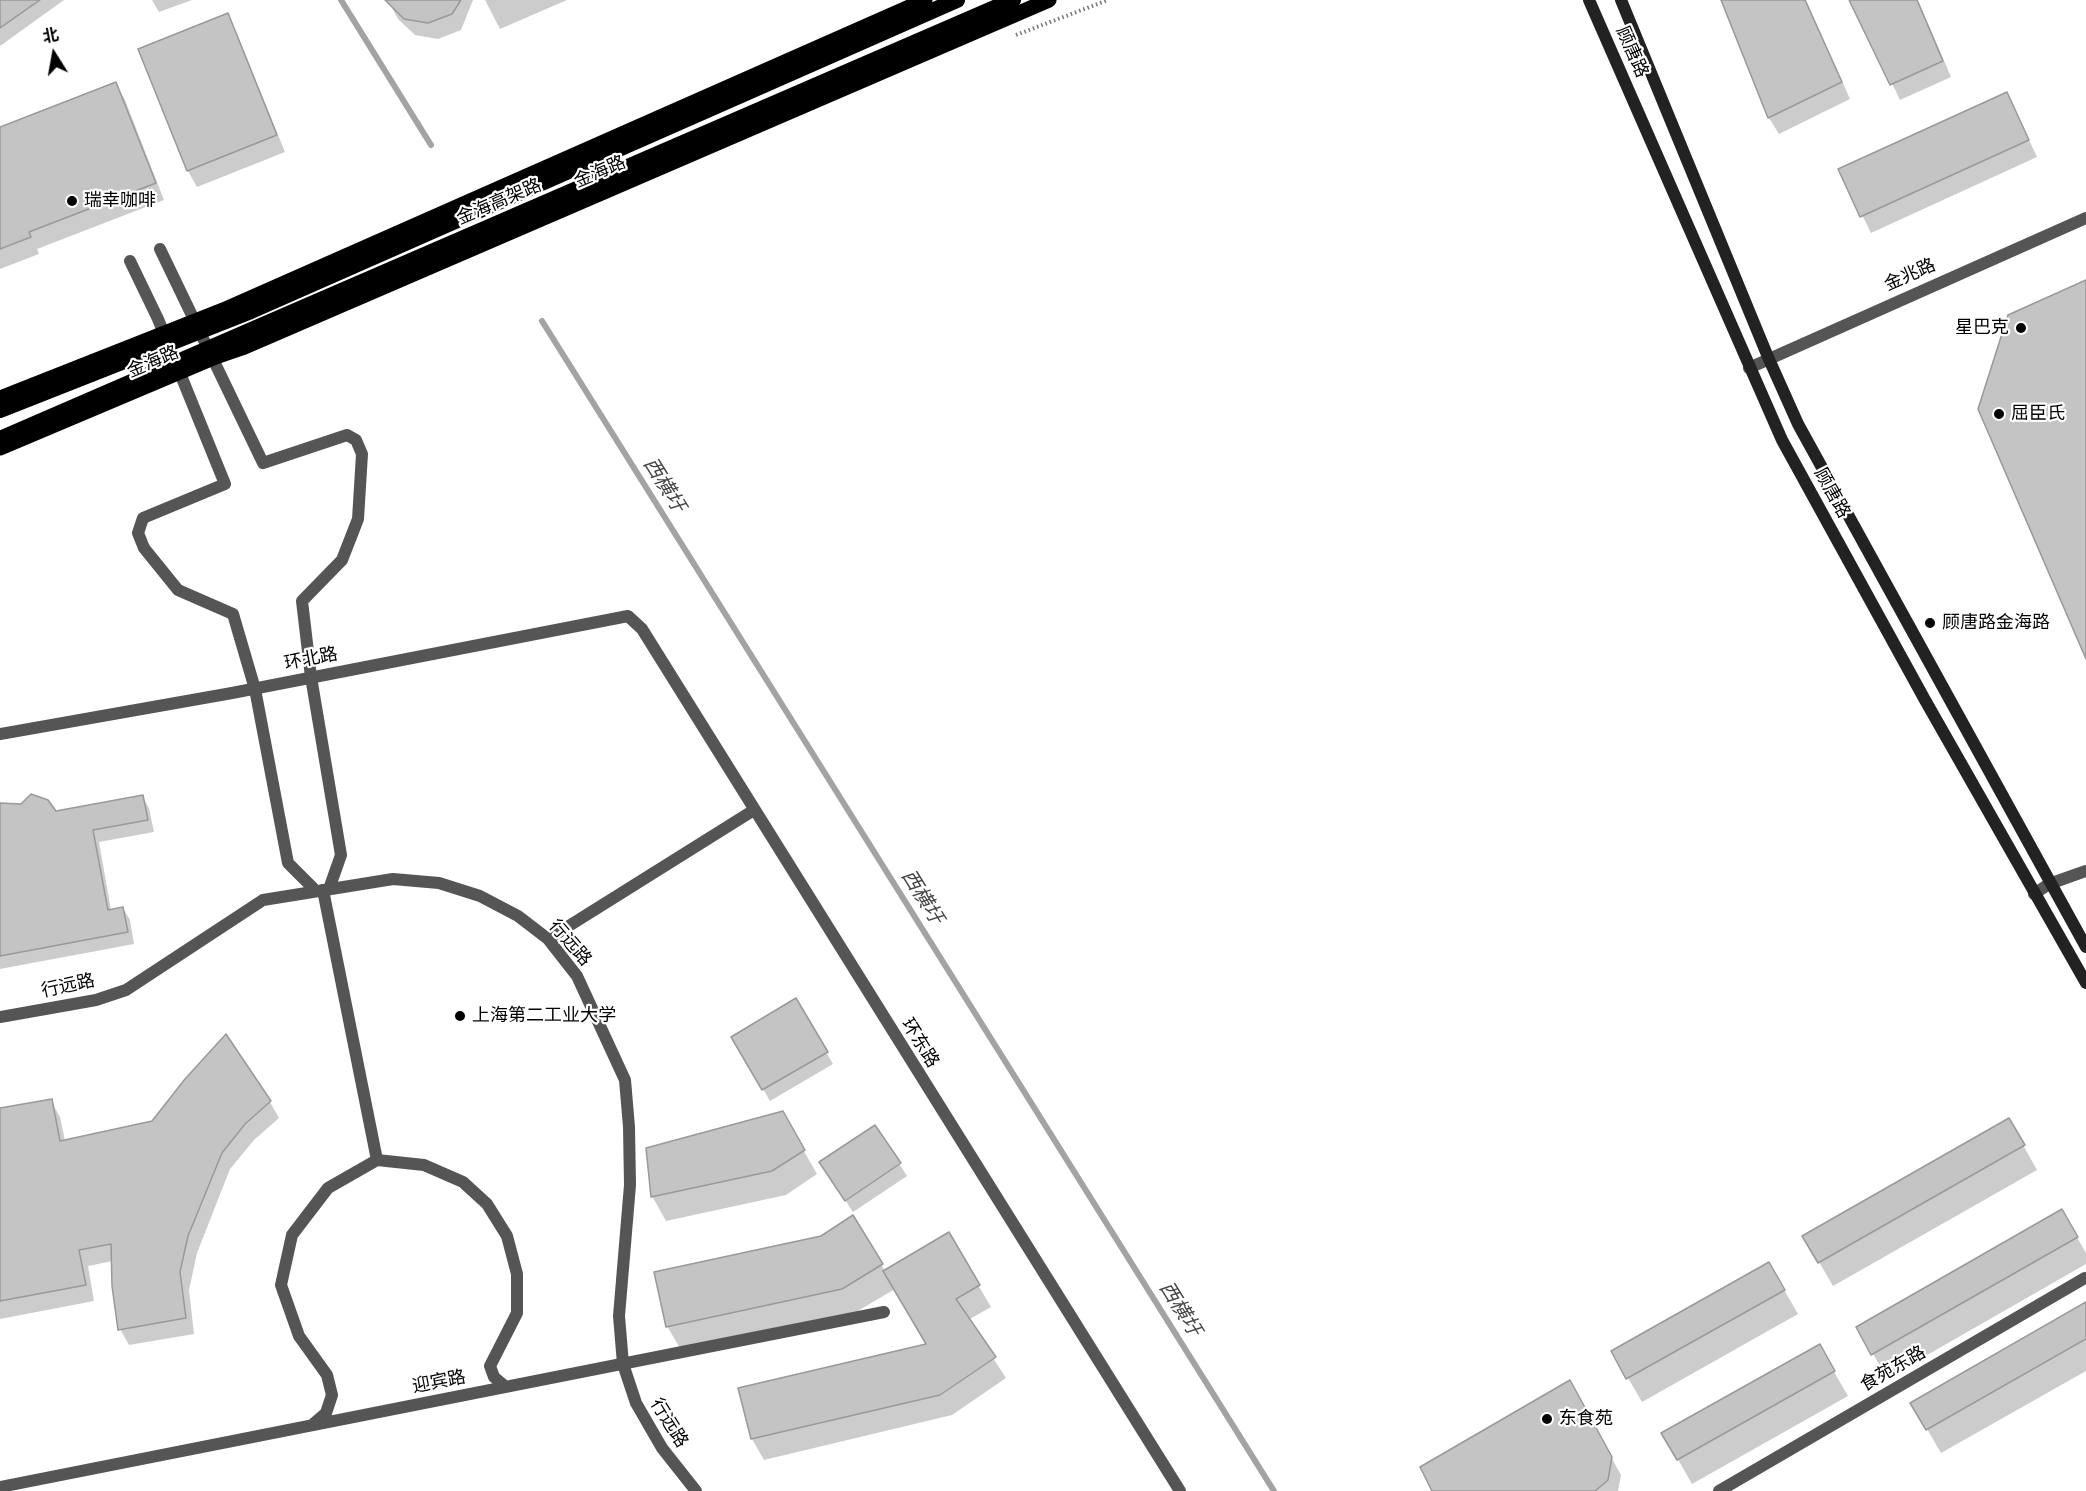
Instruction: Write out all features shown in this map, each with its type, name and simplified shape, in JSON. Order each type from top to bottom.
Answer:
[{"type":"highway","name":"金海高架路","points":[[0,410],[250,311],[957,0]]},
{"type":"highway","name":"金海高架路","points":[[0,439],[1013,0]]},
{"type":"main road","name":"金海路","points":[[0,398],[196,321],[925,0]]},
{"type":"main road","name":"金海路","points":[[0,448],[179,372],[242,348],[1049,0]]},
{"type":"main road","name":"顾唐路","points":[[1588,0],[1782,440],[2034,894],[2086,983]]},
{"type":"main road","name":"顾唐路","points":[[1621,0],[1767,357],[1798,424],[2049,884],[2086,947]]},
{"type":"street","name":"金兆路","points":[[1749,368],[1767,357],[2086,218]]},
{"type":"street","points":[[160,249],[263,463],[346,435],[356,441],[362,454],[358,519],[342,560],[302,601],[311,677],[341,855],[323,890],[377,1160]]},
{"type":"street","points":[[130,261],[163,333],[225,484],[143,518],[138,533],[144,548],[178,591],[233,614],[255,689],[288,863],[323,890]]},
{"type":"street","name":"环北路","points":[[0,734],[255,689],[628,616]]},
{"type":"street","name":"环东路","points":[[628,616],[642,629],[1180,1491]]},
{"type":"street","points":[[548,939],[754,810]]},
{"type":"street","points":[[2034,894],[2049,884],[2086,871]]},
{"type":"street","name":"行远路","points":[[0,1017],[96,1000],[126,990],[263,900],[393,879],[439,883],[480,896],[518,916],[548,939],[577,976],[625,1080],[629,1126],[630,1185],[619,1316],[623,1364],[636,1403],[662,1448],[696,1491]]},
{"type":"street","points":[[311,1426],[326,1413],[332,1395],[327,1375],[299,1336],[281,1285],[292,1235],[328,1188],[377,1160],[424,1166],[463,1182],[487,1204],[507,1236],[517,1274],[517,1313],[490,1366],[494,1377],[506,1387]]},
{"type":"street","name":"食苑东路","points":[[1719,1491],[2085,1278]]},
{"type":"street","name":"迎宾路","points":[[0,1487],[884,1312]]},
{"type":"building","points":[[0,0],[40,0],[0,28]]},
{"type":"building","points":[[385,0],[461,0],[452,14],[428,23],[404,19]]},
{"type":"building","points":[[1721,0],[1805,0],[1842,82],[1768,118]]},
{"type":"building","points":[[1849,0],[1917,0],[1943,61],[1890,85]]},
{"type":"building","points":[[228,13],[277,135],[187,171],[138,49]]},
{"type":"building","points":[[116,82],[156,183],[29,232],[31,237],[0,249],[0,127]]},
{"type":"building","points":[[2007,92],[2029,140],[1860,217],[1838,169]]},
{"type":"building","points":[[2086,280],[2086,659],[1978,409],[2008,315]]},
{"type":"building","points":[[31,794],[48,800],[56,811],[143,795],[148,820],[93,830],[108,910],[123,907],[128,932],[0,956],[0,803],[21,804]]},
{"type":"building","points":[[796,998],[828,1052],[762,1090],[731,1037]]},
{"type":"building","points":[[226,1034],[271,1101],[245,1124],[222,1153],[188,1236],[180,1272],[186,1318],[118,1330],[112,1286],[111,1244],[79,1250],[86,1285],[0,1301],[0,1108],[52,1099],[60,1141],[152,1121],[185,1079]]},
{"type":"building","points":[[783,1111],[805,1150],[772,1171],[651,1197],[646,1148]]},
{"type":"building","points":[[2009,1118],[2025,1145],[1818,1263],[1802,1236]]},
{"type":"building","points":[[875,1125],[901,1163],[845,1201],[819,1162]]},
{"type":"building","points":[[2062,1209],[2078,1237],[1871,1355],[1856,1327]]},
{"type":"building","points":[[853,1215],[883,1264],[842,1289],[666,1327],[654,1272],[821,1236]]},
{"type":"building","points":[[949,1232],[980,1285],[956,1299],[996,1357],[940,1395],[751,1439],[738,1388],[926,1344],[883,1271]]},
{"type":"building","points":[[1769,1262],[1785,1290],[1626,1379],[1611,1351]]},
{"type":"building","points":[[2086,1302],[2086,1339],[1926,1430],[1910,1403]]},
{"type":"building","points":[[1820,1344],[1835,1371],[1677,1460],[1661,1433]]},
{"type":"building","name":"东食苑","points":[[1570,1380],[1612,1457],[1608,1480],[1595,1491],[1432,1491],[1420,1467]]},
{"type":"waterway","points":[[341,0],[431,145]]},
{"type":"waterway","name":"西横圩","points":[[542,321],[1274,1491]]},
{"type":"place","name":"瑞幸咖啡","points":[[72,201]]},
{"type":"place","name":"星巴克","points":[[2021,328]]},
{"type":"place","name":"屈臣氏","points":[[1999,414]]},
{"type":"place","name":"顾唐路金海路","points":[[1930,623]]},
{"type":"place","name":"上海第二工业大学","points":[[460,1016]]},
{"type":"place","name":"东食苑","points":[[1547,1419]]}]
